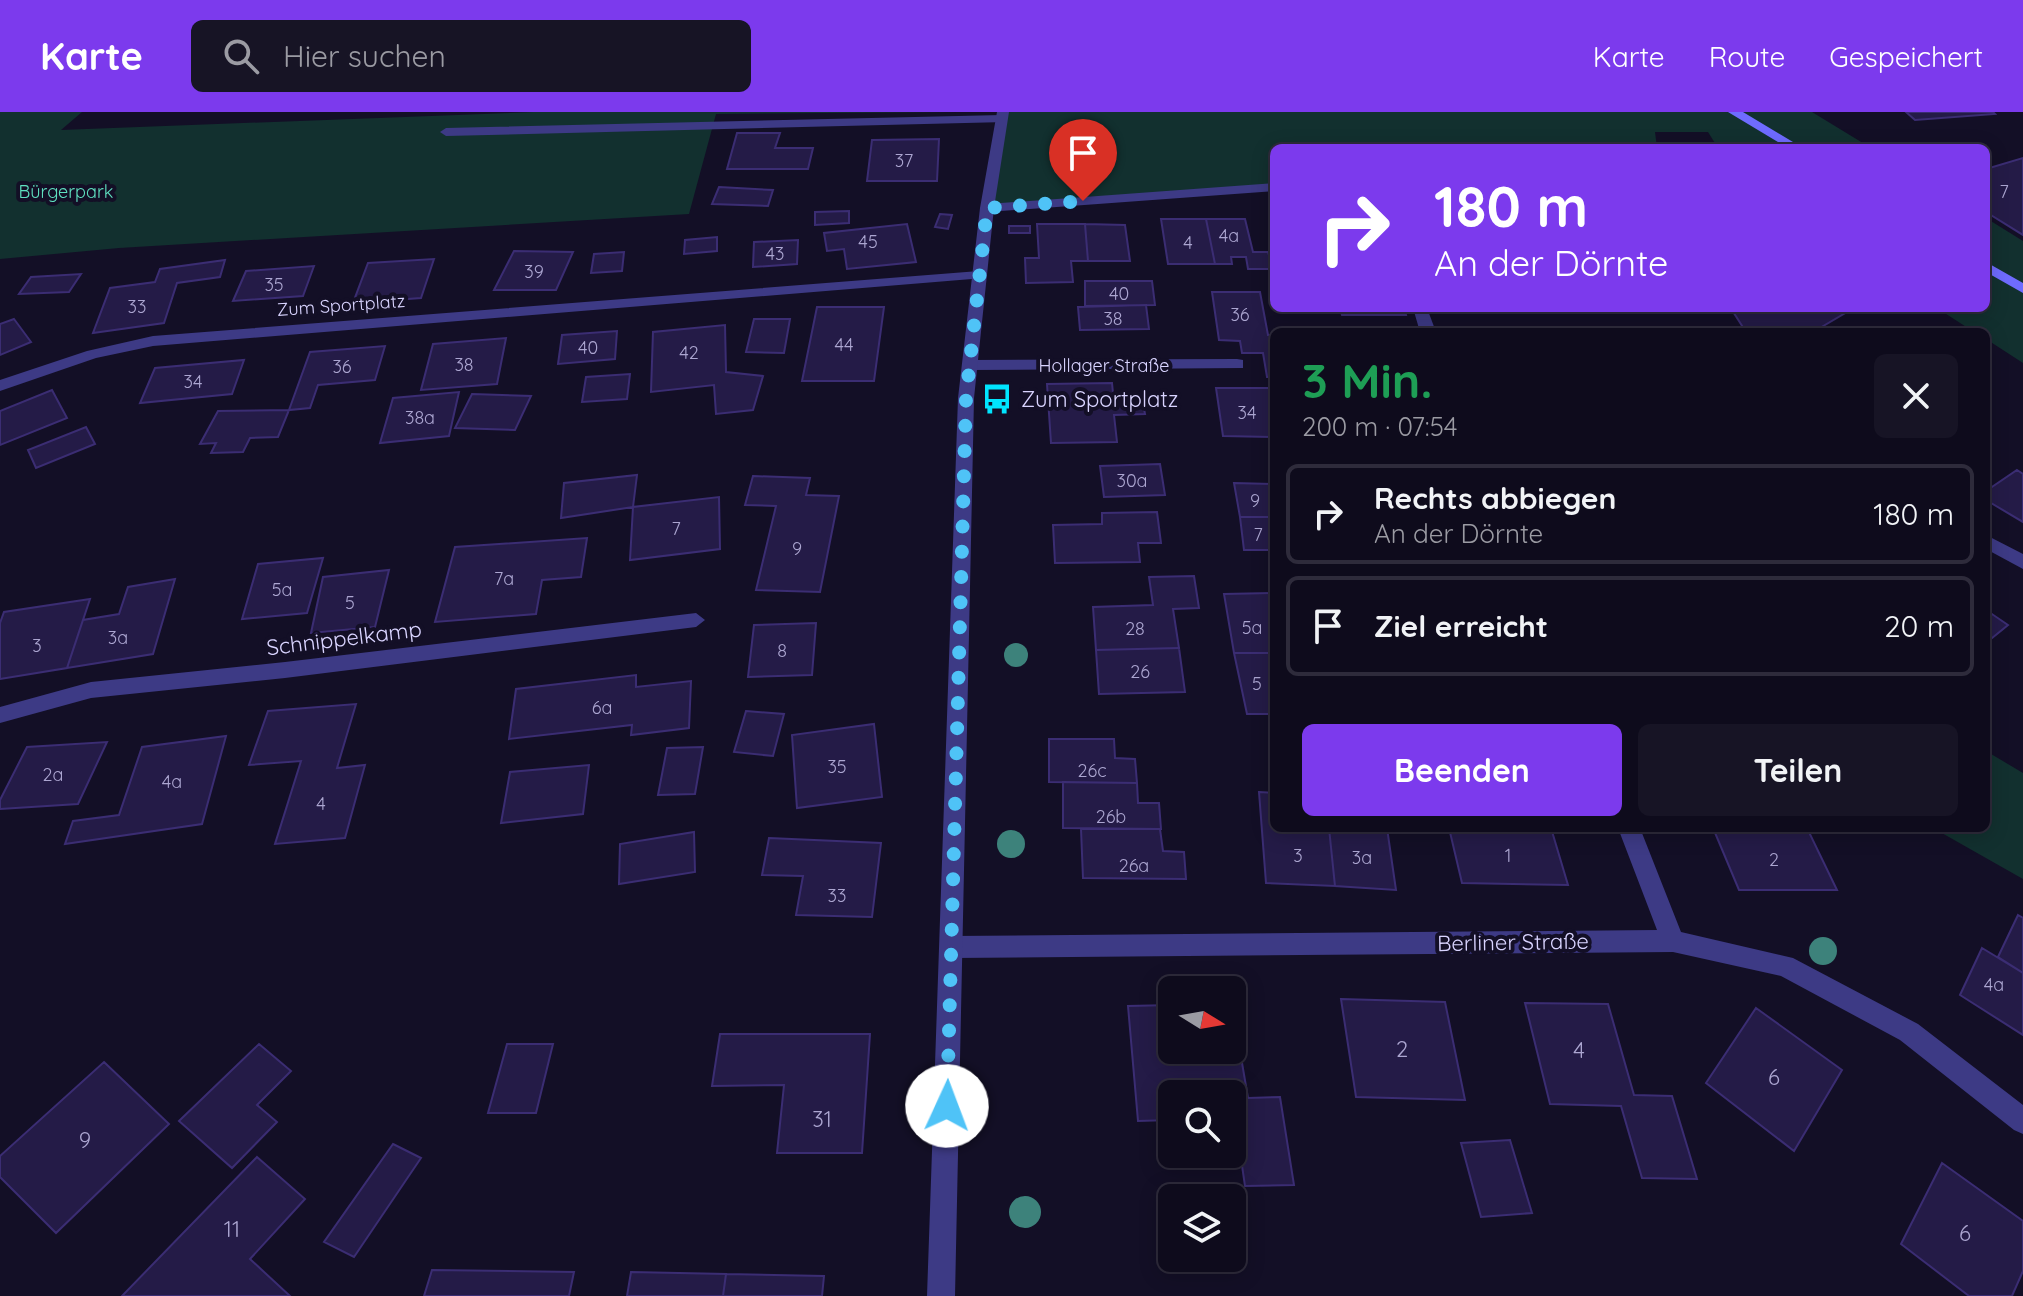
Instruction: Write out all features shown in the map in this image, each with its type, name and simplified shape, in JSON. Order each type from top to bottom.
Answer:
[{"type":"main road","points":[[1734,112],[1790,144]]},
{"type":"main road","points":[[1990,268],[2023,289]]},
{"type":"street","points":[[446,132],[1003,115],[987,208],[966,398],[941,1296]]},
{"type":"street","points":[[987,208],[1270,187]]},
{"type":"street","name":"Zum Sportplatz","points":[[0,386],[92,354],[166,340],[979,275]]},
{"type":"street","name":"Hollager Straße","points":[[970,365],[1237,364]]},
{"type":"street","points":[[1990,543],[2023,562]]},
{"type":"street","name":"Schnippelkamp","points":[[0,715],[91,690],[285,670],[696,620]]},
{"type":"street","points":[[1631,832],[1673,941]]},
{"type":"street","name":"Berliner Straße","points":[[952,947],[1673,941],[1785,966],[1909,1032],[2023,1121]]},
{"type":"green space","name":"Bürgerpark","points":[[0,112],[82,112],[61,130],[533,112],[957,112],[716,114],[689,214],[119,248],[0,259]]},
{"type":"green space","points":[[1003,112],[1812,112],[1864,144],[1716,144],[1708,132],[1655,132],[1656,144],[1270,144],[1270,187],[987,208]]},
{"type":"green space","points":[[1990,220],[2023,241],[2023,363],[1990,342],[1990,328],[1968,328],[1943,312],[1990,312]]},
{"type":"green space","points":[[1990,753],[2023,773],[2023,879],[1940,832],[1990,832]]},
{"type":"building","points":[[1906,112],[1993,112],[1995,114],[1915,120]]},
{"type":"building","points":[[737,133],[780,133],[775,148],[813,148],[808,169],[727,169]]},
{"type":"building","points":[[939,139],[937,181],[867,181],[872,140]]},
{"type":"building","points":[[2023,158],[2023,235],[1990,214],[1990,168]]},
{"type":"building","points":[[719,187],[773,190],[768,206],[712,204]]},
{"type":"building","points":[[849,211],[849,223],[815,225],[815,212]]},
{"type":"building","points":[[940,214],[952,215],[948,229],[935,227]]},
{"type":"building","points":[[1161,219],[1206,219],[1215,264],[1168,264]]},
{"type":"building","points":[[1206,219],[1245,219],[1253,252],[1268,252],[1270,259],[1270,269],[1248,269],[1246,257],[1231,257],[1232,264],[1215,264]]},
{"type":"building","points":[[907,224],[916,262],[847,269],[844,249],[827,251],[824,233]]},
{"type":"building","points":[[1037,224],[1085,224],[1088,261],[1071,261],[1073,282],[1026,283],[1025,258],[1039,258]]},
{"type":"building","points":[[1085,224],[1125,225],[1130,261],[1088,261]]},
{"type":"building","points":[[1009,226],[1030,226],[1030,233],[1009,233]]},
{"type":"building","points":[[717,237],[717,251],[684,254],[685,240]]},
{"type":"building","points":[[798,240],[797,264],[753,267],[754,242]]},
{"type":"building","points":[[514,251],[573,252],[556,290],[494,290]]},
{"type":"building","points":[[624,252],[622,271],[591,273],[594,254]]},
{"type":"building","points":[[434,259],[421,298],[353,303],[368,263]]},
{"type":"building","points":[[225,260],[220,277],[177,283],[164,323],[93,333],[110,288],[155,282],[160,269]]},
{"type":"building","points":[[314,266],[303,296],[233,301],[246,271]]},
{"type":"building","points":[[81,274],[69,292],[19,294],[31,277]]},
{"type":"building","points":[[1085,281],[1152,281],[1155,305],[1085,306]]},
{"type":"building","points":[[1212,292],[1260,292],[1270,335],[1270,377],[1267,377],[1263,353],[1242,353],[1240,341],[1219,340]]},
{"type":"building","points":[[1146,305],[1149,329],[1080,330],[1078,307]]},
{"type":"building","points":[[817,307],[884,307],[874,381],[802,381]]},
{"type":"building","points":[[1341,312],[1405,312],[1406,315],[1342,315]]},
{"type":"building","points":[[1733,312],[1847,312],[1820,328],[1743,328]]},
{"type":"building","points":[[14,319],[31,342],[0,355],[0,324]]},
{"type":"building","points":[[754,319],[790,319],[784,353],[746,352]]},
{"type":"building","points":[[725,325],[726,372],[763,376],[753,410],[716,414],[714,385],[651,392],[653,332]]},
{"type":"building","points":[[617,331],[615,359],[558,364],[562,335]]},
{"type":"building","points":[[506,338],[497,384],[421,390],[433,344]]},
{"type":"building","points":[[385,346],[375,380],[318,385],[310,408],[289,410],[310,352]]},
{"type":"building","points":[[244,360],[232,394],[140,403],[155,368]]},
{"type":"building","points":[[630,374],[627,399],[582,402],[586,377]]},
{"type":"building","points":[[1112,383],[1113,393],[1141,393],[1145,414],[1114,415],[1117,442],[1051,443],[1047,384]]},
{"type":"building","points":[[1216,388],[1270,388],[1270,437],[1223,436]]},
{"type":"building","points":[[52,390],[67,418],[0,445],[0,411]]},
{"type":"building","points":[[459,392],[449,436],[380,443],[393,398]]},
{"type":"building","points":[[472,394],[531,396],[515,430],[455,428]]},
{"type":"building","points":[[289,410],[278,437],[250,438],[243,452],[211,453],[216,443],[200,444],[218,411]]},
{"type":"building","points":[[86,427],[95,444],[36,468],[28,450]]},
{"type":"building","points":[[1160,464],[1165,495],[1104,497],[1100,466]]},
{"type":"building","points":[[2017,470],[2023,474],[2023,522],[1990,502],[1990,488]]},
{"type":"building","points":[[637,475],[633,507],[561,518],[564,483]]},
{"type":"building","points":[[753,476],[810,478],[806,495],[839,496],[820,592],[756,590],[776,506],[745,505]]},
{"type":"building","points":[[1234,483],[1270,484],[1270,517],[1240,517]]},
{"type":"building","points":[[719,497],[720,549],[630,560],[633,507]]},
{"type":"building","points":[[1157,512],[1161,543],[1138,543],[1140,562],[1055,563],[1053,525],[1102,524],[1102,513]]},
{"type":"building","points":[[1240,517],[1270,517],[1270,550],[1244,550]]},
{"type":"building","points":[[587,538],[581,577],[542,580],[536,614],[435,622],[455,547]]},
{"type":"building","points":[[323,558],[307,613],[242,619],[258,564]]},
{"type":"building","points":[[389,570],[375,627],[311,633],[323,577]]},
{"type":"building","points":[[1194,576],[1199,608],[1173,609],[1179,648],[1096,650],[1093,607],[1153,605],[1149,577]]},
{"type":"building","points":[[175,579],[153,654],[67,668],[83,620],[119,614],[128,587]]},
{"type":"building","points":[[1270,593],[1270,653],[1234,653],[1224,594]]},
{"type":"building","points":[[90,599],[67,668],[0,679],[0,623],[4,612]]},
{"type":"building","points":[[1990,613],[2008,625],[1990,640]]},
{"type":"building","points":[[816,623],[812,675],[748,677],[754,625]]},
{"type":"building","points":[[1179,648],[1185,692],[1099,694],[1096,650]]},
{"type":"building","points":[[1234,653],[1270,653],[1270,714],[1247,714]]},
{"type":"building","points":[[636,675],[636,687],[691,681],[689,728],[631,735],[632,725],[509,739],[516,689]]},
{"type":"building","points":[[356,704],[337,768],[365,765],[345,838],[275,844],[301,761],[249,765],[268,711]]},
{"type":"building","points":[[746,711],[784,714],[773,756],[734,752]]},
{"type":"building","points":[[874,724],[882,797],[797,808],[792,735]]},
{"type":"building","points":[[226,736],[202,824],[65,844],[73,821],[119,815],[142,747]]},
{"type":"building","points":[[1049,739],[1114,739],[1115,758],[1135,759],[1137,783],[1049,782]]},
{"type":"building","points":[[107,742],[78,804],[0,809],[0,800],[27,747]]},
{"type":"building","points":[[703,747],[695,794],[658,795],[667,748]]},
{"type":"building","points":[[589,765],[583,814],[501,823],[510,772]]},
{"type":"building","points":[[1063,782],[1137,783],[1138,803],[1159,803],[1161,829],[1063,828]]},
{"type":"building","points":[[1259,792],[1270,793],[1270,832],[1329,832],[1335,886],[1266,883]]},
{"type":"building","points":[[1081,829],[1160,829],[1163,851],[1184,852],[1186,879],[1083,878]]},
{"type":"building","points":[[694,832],[695,872],[619,884],[620,844]]},
{"type":"building","points":[[1329,832],[1388,832],[1396,890],[1335,886]]},
{"type":"building","points":[[1450,832],[1552,832],[1568,885],[1462,883]]},
{"type":"building","points":[[1715,832],[1809,832],[1837,890],[1739,890]]},
{"type":"building","points":[[769,838],[881,843],[872,917],[796,915],[803,876],[762,875]]},
{"type":"building","points":[[2018,915],[2023,918],[2023,973],[1998,957]]},
{"type":"building","points":[[1982,948],[2023,973],[2023,1035],[1960,995]]},
{"type":"building","points":[[1341,999],[1445,1002],[1465,1100],[1356,1097]]},
{"type":"building","points":[[1525,1003],[1608,1004],[1634,1095],[1672,1096],[1697,1179],[1642,1178],[1621,1106],[1550,1104]]},
{"type":"building","points":[[1158,1005],[1158,1064],[1242,1064],[1245,1080],[1158,1080],[1158,1120],[1138,1121],[1128,1006]]},
{"type":"building","points":[[1756,1008],[1842,1070],[1794,1151],[1706,1083]]},
{"type":"building","points":[[720,1034],[870,1034],[862,1153],[777,1153],[784,1085],[712,1086]]},
{"type":"building","points":[[259,1044],[291,1071],[257,1105],[277,1122],[232,1168],[179,1121]]},
{"type":"building","points":[[507,1044],[553,1044],[536,1113],[488,1113]]},
{"type":"building","points":[[104,1062],[169,1124],[56,1233],[0,1177],[0,1156]]},
{"type":"building","points":[[1246,1086],[1248,1098],[1280,1097],[1294,1185],[1245,1184],[1242,1168],[1246,1168]]},
{"type":"building","points":[[1510,1140],[1532,1213],[1481,1217],[1461,1143]]},
{"type":"building","points":[[393,1144],[421,1158],[354,1257],[324,1242]]},
{"type":"building","points":[[257,1157],[305,1199],[250,1259],[290,1296],[122,1296]]},
{"type":"building","points":[[1942,1163],[2023,1221],[2023,1271],[2012,1296],[1969,1296],[1901,1244]]},
{"type":"building","points":[[432,1270],[574,1272],[569,1296],[424,1296]]},
{"type":"building","points":[[631,1272],[726,1274],[723,1296],[627,1296]]},
{"type":"building","points":[[726,1274],[824,1276],[822,1296],[723,1296]]},
{"type":"place","name":"Zum Sportplatz","points":[[997,399]]},
{"type":"route","points":[[947,1106],[966,398],[987,208],[1083,201]]}]
